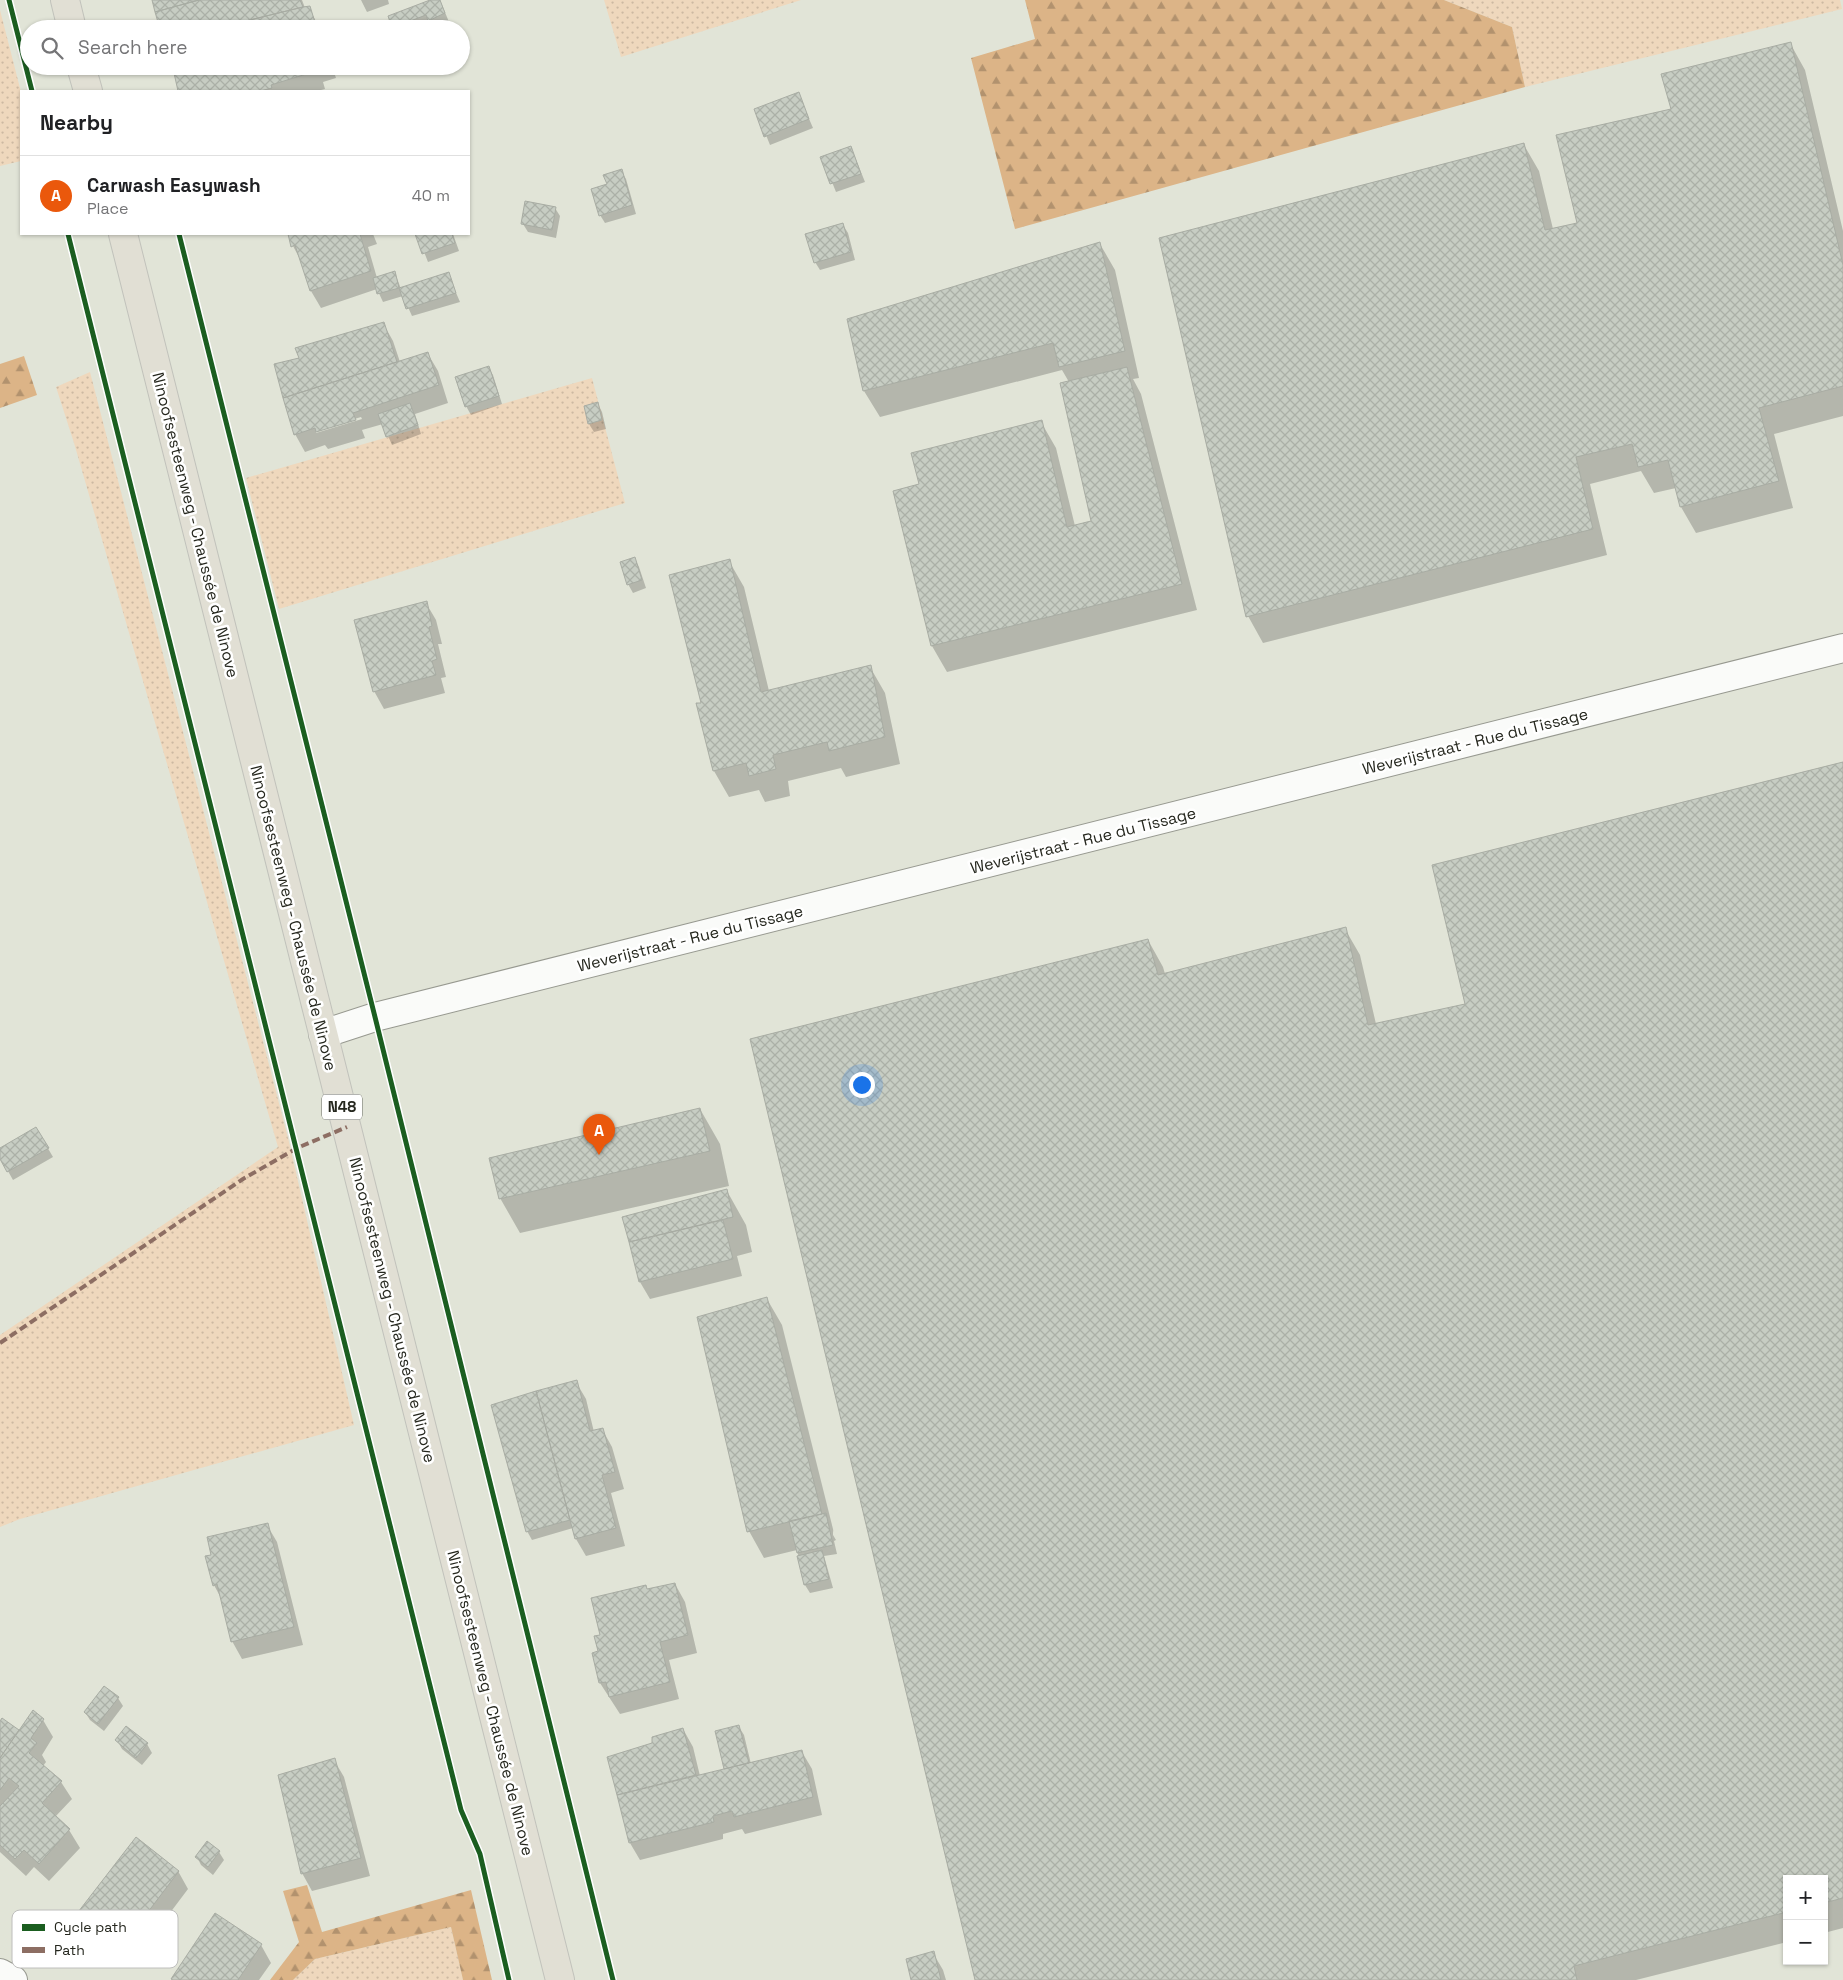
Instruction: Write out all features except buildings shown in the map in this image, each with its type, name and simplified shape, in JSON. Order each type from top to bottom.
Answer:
[{"type":"main road","points":[[65,0],[70,20]]},
{"type":"main road","points":[[84,75],[88,90]]},
{"type":"main road","name":"Ninoofsesteenweg - Chaussée de Ninove","points":[[123,235],[560,1980]]},
{"type":"street","name":"Weverijstraat - Rue du Tissage","points":[[323,1034],[375,1017],[1843,648]]},
{"type":"street","points":[[0,1973],[13,1980]]},
{"type":"shaded area","points":[[604,0],[801,0],[621,57]]},
{"type":"shaded area","points":[[1444,0],[1840,0],[1842,9],[1525,87],[1512,27]]},
{"type":"shaded area","points":[[0,10],[20,90],[20,161],[0,166]]},
{"type":"shaded area","points":[[90,372],[289,1142],[354,1425],[20,1519],[0,1527],[0,1335],[278,1147],[74,443],[56,387]]},
{"type":"shaded area","points":[[592,378],[625,503],[279,609],[246,478]]},
{"type":"shaded area","points":[[451,1927],[463,1980],[293,1980],[315,1959]]},
{"type":"green space","points":[[1025,0],[1444,0],[1512,27],[1525,87],[1015,229],[971,58],[1035,39]]},
{"type":"green space","points":[[24,356],[37,395],[0,408],[0,364]]},
{"type":"green space","points":[[307,1885],[322,1932],[471,1890],[492,1980],[463,1980],[451,1927],[315,1959],[293,1980],[270,1980],[299,1942],[283,1891]]},
{"type":"marked path","points":[[0,1343],[243,1179],[297,1148],[347,1127]]},
{"type":"cycle path","points":[[9,0],[20,44]]},
{"type":"cycle path","points":[[28,75],[32,90]]},
{"type":"cycle path","points":[[68,235],[461,1810],[480,1854],[509,1980]]},
{"type":"cycle path","points":[[179,235],[613,1980]]},
{"type":"place","name":"Carwash Easywash","points":[[599,1155]]}]
